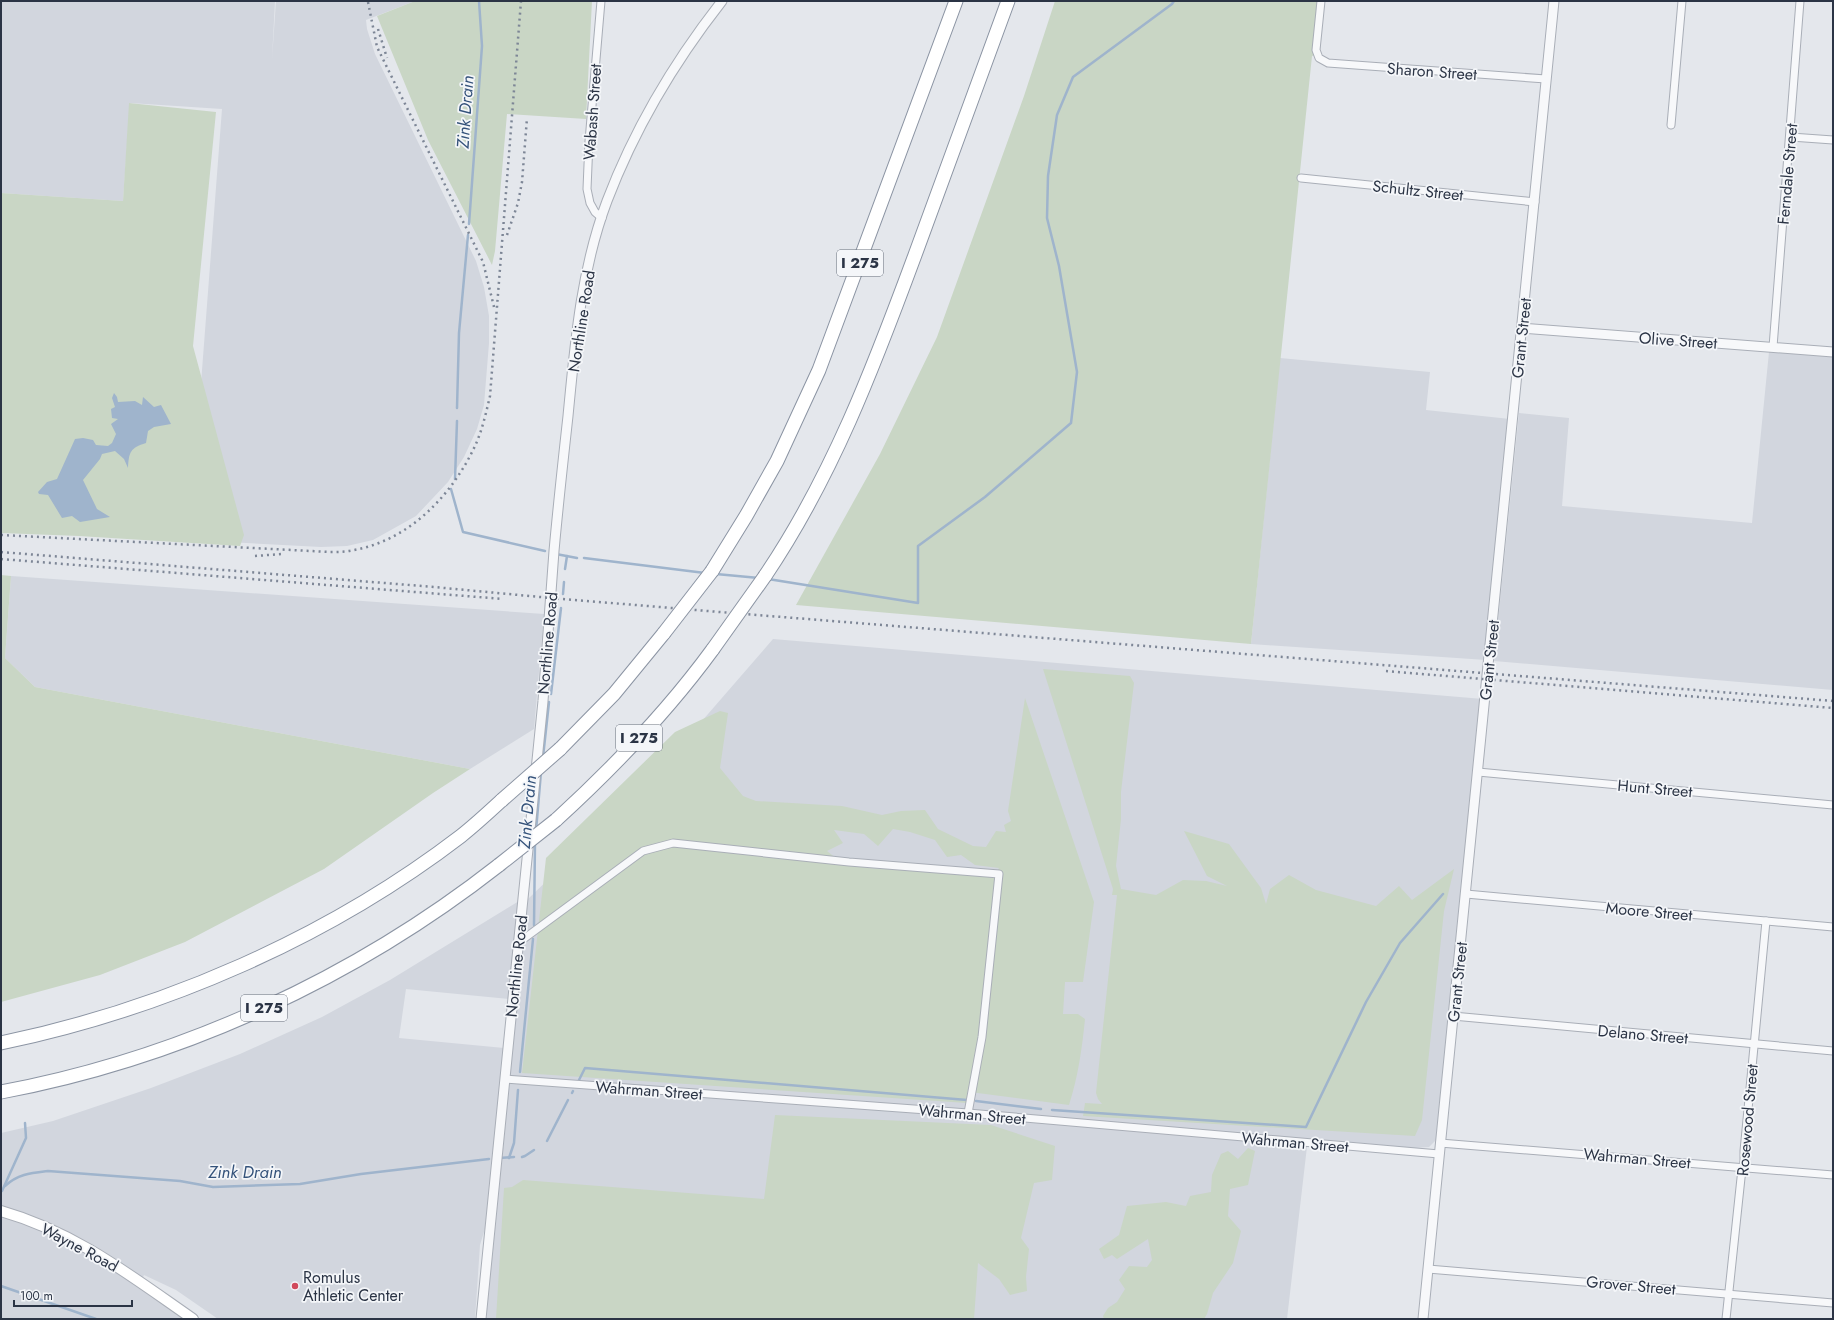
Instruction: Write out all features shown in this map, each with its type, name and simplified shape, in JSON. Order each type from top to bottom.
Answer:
[{"type":"highway","name":"I 275","points":[[1,1043],[72,1026],[151,1002],[204,981],[291,941],[331,920],[398,880],[462,835],[560,749],[614,694],[712,571],[746,516],[777,461],[819,370],[956,1]]},
{"type":"highway","name":"I 275","points":[[1,1092],[56,1080],[135,1057],[199,1035],[274,1003],[375,950],[422,920],[556,820],[646,731],[690,681],[765,576],[794,531],[820,482],[863,392],[1008,1]]},
{"type":"main road","name":"Wayne Road","points":[[1,1211],[52,1229],[102,1256],[193,1319]]},
{"type":"street","name":"Wabash Street","points":[[601,1],[589,141],[587,188],[590,203],[595,212],[602,218]]},
{"type":"street","name":"Northline Road","points":[[481,1319],[543,698],[554,554],[578,316],[586,276],[602,218],[608,200],[628,154],[652,106],[690,44],[722,1]]},
{"type":"street","name":"Sharon Street","points":[[1321,1],[1316,50],[1319,58],[1328,63],[1546,80]]},
{"type":"street","name":"Grant Street","points":[[1423,1319],[1554,1]]},
{"type":"street","points":[[1671,125],[1682,1]]},
{"type":"street","name":"Ferndale Street","points":[[1773,347],[1800,1]]},
{"type":"street","points":[[1790,137],[1833,140]]},
{"type":"street","name":"Schultz Street","points":[[1301,178],[1535,202]]},
{"type":"street","name":"Olive Street","points":[[1522,328],[1833,352]]},
{"type":"street","name":"Hunt Street","points":[[1478,772],[1833,805]]},
{"type":"street","points":[[518,943],[643,851],[673,843],[849,862],[999,874],[982,1036],[968,1113]]},
{"type":"street","name":"Moore Street","points":[[1466,894],[1833,927]]},
{"type":"street","name":"Rosewood Street","points":[[1726,1319],[1743,1168],[1766,921]]},
{"type":"street","name":"Delano Street","points":[[1453,1016],[1833,1051]]},
{"type":"street","name":"Wahrman Street","points":[[505,1078],[968,1113],[1439,1154]]},
{"type":"street","name":"Wahrman Street","points":[[1440,1143],[1833,1176]]},
{"type":"street","name":"Grover Street","points":[[1428,1269],[1729,1293],[1833,1303]]},
{"type":"shaded area","points":[[1,1],[275,1],[272,59],[276,1],[415,1],[366,20],[367,29],[375,54],[476,261],[484,287],[489,316],[489,343],[484,405],[477,429],[464,457],[448,482],[416,516],[373,540],[347,546],[321,547],[189,540],[222,109],[130,103],[123,201],[1,193]]},
{"type":"shaded area","points":[[1769,352],[1833,357],[1833,690],[1494,661],[1519,413],[1569,418],[1562,506],[1752,523]]},
{"type":"shaded area","points":[[1280,358],[1430,372],[1426,410],[1510,419],[1486,660],[1251,644]]},
{"type":"shaded area","points":[[11,576],[544,614],[534,729],[470,769],[35,687],[5,658]]},
{"type":"shaded area","points":[[773,639],[1483,699],[1436,1140],[1429,1147],[1414,1148],[1308,1138],[1287,1319],[486,1319],[528,899],[649,782]]},
{"type":"shaded area","points":[[519,901],[509,999],[406,989],[399,1038],[504,1048],[487,1222],[480,1245],[475,1319],[218,1319],[176,1290],[144,1275],[139,1286],[186,1319],[1,1319],[1,1133],[53,1121],[151,1088],[240,1054],[322,1017],[390,980]]},
{"type":"green space","points":[[415,1],[592,1],[586,119],[507,114],[495,251],[492,265],[428,140],[377,16]]},
{"type":"green space","points":[[1055,1],[1319,1],[1315,55],[1312,56],[1251,644],[796,605],[880,454],[937,337],[1024,96]]},
{"type":"green space","points":[[129,103],[216,112],[193,346],[244,535],[240,546],[79,536],[1,533],[1,193],[123,201]]},
{"type":"green space","points":[[1,575],[11,576],[5,658],[35,687],[470,769],[324,869],[185,942],[100,975],[1,1002]]},
{"type":"green space","points":[[1043,669],[1130,676],[1134,683],[1121,792],[1121,819],[1116,866],[1121,889],[1156,895],[1183,880],[1206,881],[1227,886],[1207,876],[1184,831],[1229,844],[1261,888],[1266,904],[1270,889],[1289,875],[1316,890],[1376,906],[1399,886],[1412,900],[1454,869],[1444,911],[1422,1120],[1415,1136],[1083,1116],[1085,1103],[1102,1104],[1096,1093],[1117,895],[1112,895],[1113,889]]},
{"type":"green space","points":[[1025,698],[1094,902],[1083,982],[1065,982],[1063,1014],[1078,1014],[1085,1019],[1079,1063],[1069,1105],[970,1092],[967,1103],[522,1073],[546,858],[675,732],[720,711],[728,713],[720,768],[743,796],[756,801],[842,806],[882,815],[901,811],[925,810],[938,829],[973,846],[986,847],[996,831],[1006,832],[1004,825],[1011,821],[1008,811]],"holes":[[[893,829],[910,832],[935,840],[947,857],[961,855],[975,865],[999,868],[992,878],[981,874],[868,868],[842,863],[827,851],[843,843],[834,830],[864,834],[878,846]]]},
{"type":"green space","points":[[775,1115],[991,1125],[1055,1146],[1052,1180],[1034,1183],[1021,1238],[1029,1249],[1026,1277],[1027,1291],[1010,1295],[999,1279],[978,1263],[974,1319],[496,1319],[504,1188],[512,1187],[523,1180],[764,1199]]},
{"type":"green space","points":[[1248,1148],[1255,1151],[1248,1185],[1230,1189],[1228,1216],[1241,1231],[1233,1263],[1213,1293],[1204,1319],[1104,1319],[1103,1316],[1108,1308],[1117,1302],[1125,1289],[1119,1280],[1129,1266],[1147,1267],[1152,1260],[1148,1239],[1117,1259],[1112,1255],[1104,1259],[1099,1249],[1119,1235],[1127,1206],[1166,1202],[1186,1206],[1190,1196],[1211,1192],[1212,1175],[1221,1154],[1228,1151],[1238,1159]]},
{"type":"water","points":[[114,393],[118,402],[135,401],[142,405],[143,397],[154,407],[161,405],[171,424],[154,427],[148,431],[146,443],[131,451],[128,468],[124,459],[115,451],[102,454],[100,459],[83,480],[97,509],[110,517],[80,522],[72,516],[62,518],[48,495],[39,494],[38,492],[47,482],[57,479],[75,439],[83,438],[93,440],[96,445],[108,446],[112,443],[116,434],[111,424],[118,419],[112,418],[111,409],[115,407],[112,398]]},
{"type":"waterway","name":"Zink Drain","points":[[469,224],[482,46],[479,1]]},
{"type":"waterway","points":[[768,579],[918,603],[918,546],[985,497],[1071,423],[1077,372],[1059,266],[1047,218],[1048,176],[1057,115],[1073,77],[1174,1]]},
{"type":"waterway","name":"Zink Drain","points":[[457,408],[459,333],[468,235]]},
{"type":"waterway","name":"Zink Drain","points":[[455,479],[457,421]]},
{"type":"waterway","name":"Zink Drain","points":[[451,489],[463,532],[545,551]]},
{"type":"waterway","name":"Zink Drain","points":[[556,554],[577,558]]},
{"type":"waterway","name":"Zink Drain","points":[[565,569],[567,556]]},
{"type":"waterway","points":[[584,558],[705,573]]},
{"type":"waterway","points":[[716,574],[759,578]]},
{"type":"waterway","name":"Zink Drain","points":[[563,594],[564,582]]},
{"type":"waterway","name":"Zink Drain","points":[[551,694],[561,608]]},
{"type":"waterway","name":"Zink Drain","points":[[543,757],[549,702]]},
{"type":"waterway","name":"Zink Drain","points":[[536,831],[541,772]]},
{"type":"waterway","name":"Zink Drain","points":[[534,925],[535,842]]},
{"type":"waterway","points":[[1052,1110],[1306,1127],[1366,1002],[1400,943],[1443,894]]},
{"type":"waterway","name":"Zink Drain","points":[[520,1072],[533,939]]},
{"type":"waterway","points":[[579,1080],[585,1068],[967,1100]]},
{"type":"waterway","name":"Zink Drain","points":[[509,1158],[514,1143],[518,1090]]},
{"type":"waterway","points":[[547,1141],[568,1100]]},
{"type":"waterway","points":[[976,1101],[1041,1109]]},
{"type":"waterway","points":[[2,1191],[26,1138],[25,1123]]},
{"type":"waterway","points":[[522,1157],[534,1150]]},
{"type":"waterway","name":"Zink Drain","points":[[499,1158],[514,1157]]},
{"type":"waterway","name":"Zink Drain","points":[[5,1186],[15,1179],[30,1173],[48,1171],[180,1181],[213,1187],[300,1184],[361,1174],[489,1159]]},
{"type":"waterway","points":[[1,1286],[96,1319]]},
{"type":"railway","points":[[1,535],[345,552],[374,545],[393,536],[411,526],[427,513],[454,482],[475,446],[482,428],[490,396],[521,1]]},
{"type":"railway","points":[[368,2],[377,47],[483,262],[494,307]]},
{"type":"railway","points":[[378,29],[387,58]]},
{"type":"railway","points":[[507,235],[518,203],[522,182],[527,118]]},
{"type":"railway","points":[[1,552],[732,613],[1833,701]]},
{"type":"railway","points":[[255,556],[282,554]]},
{"type":"railway","points":[[1,559],[503,599]]},
{"type":"railway","points":[[1386,671],[1833,708]]},
{"type":"place","name":"Romulus Athletic Center","points":[[295,1286]]}]
